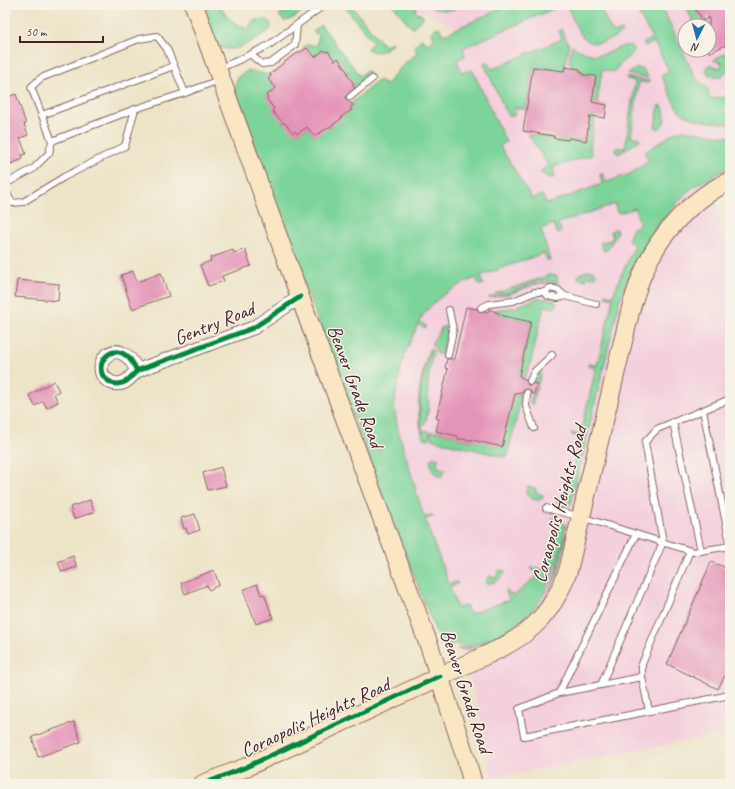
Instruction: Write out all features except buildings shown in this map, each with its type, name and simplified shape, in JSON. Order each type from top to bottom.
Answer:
[{"type":"main road","name":"Beaver Grade Road","points":[[194,5],[218,74],[440,676],[473,784]]},
{"type":"main road","name":"Coraopolis Heights Road","points":[[208,783],[244,768],[509,644],[521,636],[541,618],[556,599],[562,588],[573,554],[631,308],[643,272],[653,253],[672,226],[685,212],[697,200],[730,181]]},
{"type":"street","name":"Gentry Road","points":[[137,371],[253,328],[300,297]]},
{"type":"lane","points":[[52,141],[135,109],[185,93],[269,45],[324,5]]},
{"type":"lane","points":[[251,55],[262,64],[271,63],[295,45],[297,25]]},
{"type":"lane","points":[[5,184],[33,169],[48,153],[52,141],[31,87],[41,78],[139,40],[157,36],[167,49],[185,93]]},
{"type":"lane","points":[[42,115],[174,66]]},
{"type":"lane","points":[[350,97],[372,79]]},
{"type":"lane","points":[[5,190],[12,203],[23,202],[64,177],[125,146],[135,109]]},
{"type":"lane","points":[[482,308],[490,304],[513,301],[535,292],[545,292],[550,288],[558,290],[565,296],[596,304]]},
{"type":"lane","points":[[448,355],[453,330],[449,310]]},
{"type":"lane","points":[[530,382],[534,372],[552,355]]},
{"type":"lane","points":[[527,393],[526,406],[534,428]]},
{"type":"lane","points":[[601,685],[663,542],[644,442],[657,429],[730,399]]},
{"type":"lane","points":[[546,508],[582,516],[694,552],[730,544],[704,410]]},
{"type":"lane","points":[[673,422],[701,551]]},
{"type":"lane","points":[[559,692],[636,534]]},
{"type":"lane","points":[[649,711],[642,677],[642,664],[690,551]]},
{"type":"lane","points":[[642,677],[559,692],[519,709],[524,736],[730,695]]},
{"type":"shaded area","points":[[409,5],[514,5],[468,33]]},
{"type":"shaded area","points":[[523,5],[639,5],[692,101],[730,112],[730,173],[712,182],[730,264],[730,733],[492,778],[474,688],[363,404],[443,47]]},
{"type":"shaded area","points":[[657,5],[730,5],[730,98],[706,101],[684,58],[717,58],[717,18],[677,18],[677,44]]},
{"type":"green space","points":[[201,5],[220,5],[232,21],[249,29],[252,21],[264,19],[270,22],[271,27],[269,31],[243,46],[230,49],[223,48],[217,45]]},
{"type":"green space","points":[[284,5],[293,5],[294,8],[302,5],[303,7],[296,17],[284,21],[279,15],[286,11]]},
{"type":"green space","points":[[347,5],[351,5],[384,46],[391,42],[392,44],[386,49],[378,52],[367,49],[373,42],[345,7]]},
{"type":"green space","points":[[393,5],[417,5],[415,12],[424,17],[412,28]]},
{"type":"green space","points":[[432,5],[444,5],[452,8],[453,5],[462,5],[454,9],[441,10],[432,8]]},
{"type":"green space","points":[[508,5],[562,5],[463,48],[465,56],[457,60],[462,73],[470,70],[473,71],[506,142],[500,146],[532,199],[542,195],[547,204],[602,184],[600,174],[603,174],[606,182],[630,174],[649,161],[645,152],[675,132],[683,130],[730,137],[730,167],[696,185],[685,194],[656,228],[634,264],[620,299],[571,504],[564,506],[558,504],[556,500],[558,498],[565,499],[580,438],[572,435],[571,433],[580,435],[596,368],[588,366],[588,364],[597,365],[613,298],[605,296],[605,294],[613,296],[635,246],[628,240],[633,228],[640,225],[635,208],[619,213],[617,212],[615,204],[558,223],[561,231],[559,234],[557,233],[554,224],[541,229],[550,260],[547,260],[544,253],[480,276],[482,285],[479,285],[476,278],[459,285],[430,306],[419,321],[426,326],[425,328],[418,324],[404,356],[394,406],[398,430],[424,517],[434,516],[425,520],[449,584],[458,583],[450,587],[457,608],[466,606],[470,614],[509,600],[506,590],[514,596],[537,575],[531,568],[532,567],[544,570],[560,523],[552,520],[552,518],[560,520],[566,525],[557,561],[544,593],[535,607],[524,619],[491,638],[468,646],[453,643],[451,647],[445,644],[437,635],[354,419],[233,88],[239,76],[249,70],[249,72],[270,74],[271,76],[268,79],[276,88],[266,96],[276,108],[272,111],[286,120],[282,123],[287,122],[297,134],[307,127],[314,136],[317,134],[319,136],[319,133],[327,126],[329,128],[342,117],[340,115],[352,110],[350,108],[353,105],[351,103],[379,80],[386,85],[403,65],[417,53],[414,46],[421,39],[428,44],[435,38],[431,32],[433,29],[439,27],[443,35]]},
{"type":"green space","points":[[567,5],[598,5],[613,33],[622,30],[623,32],[600,43],[592,43],[580,34]]},
{"type":"green space","points":[[634,5],[661,5],[677,39],[677,58],[686,58],[695,77],[708,89],[710,99],[730,96],[730,124],[694,119],[681,113],[671,97],[662,77],[662,75],[669,70],[654,42],[647,46],[644,45],[645,42],[652,38]]},
{"type":"green space","points":[[685,5],[693,5],[698,15],[700,14],[702,18],[691,18]]},
{"type":"green space","points":[[321,25],[360,76],[366,71],[369,72],[368,76],[354,87],[354,84],[352,84],[345,76],[349,72],[348,71],[344,74],[338,58],[334,61],[327,53],[329,52],[324,50],[315,57],[307,48],[304,50],[302,48],[306,45],[315,46],[318,43],[319,36],[317,33],[315,34],[313,32]]},
{"type":"green space","points":[[561,29],[569,45],[564,71],[533,67],[526,109],[515,108],[514,116],[508,116],[484,64],[485,62],[487,62],[492,69],[562,39],[559,32]]},
{"type":"green space","points":[[572,45],[585,53],[595,55],[605,54],[625,46],[631,46],[633,49],[632,54],[621,63],[614,72],[602,70],[597,103],[592,102],[596,77],[583,75],[583,73],[580,72],[580,69],[571,68],[572,63],[569,62]]},
{"type":"green space","points":[[728,52],[730,53],[730,71],[724,73],[722,77],[716,78],[707,73],[706,67],[710,65],[721,68],[722,63],[713,60]]},
{"type":"green space","points":[[637,68],[643,69],[648,78],[628,74]]},
{"type":"green space","points":[[626,77],[650,81],[648,83],[639,82],[631,136],[639,138],[640,140],[619,154],[615,149],[625,148],[635,81],[627,79]]},
{"type":"green space","points":[[659,105],[662,106],[665,119],[661,127],[658,129],[655,127]]},
{"type":"green space","points":[[590,116],[595,116],[590,148],[592,155],[553,167],[555,177],[551,178],[544,176],[541,171],[548,165],[528,134],[586,141]]},
{"type":"green space","points":[[616,229],[617,233],[608,249],[604,251],[600,243],[613,239],[611,231]]},
{"type":"green space","points":[[590,270],[594,271],[596,275],[595,277],[587,276],[586,280],[578,278],[579,274]]},
{"type":"green space","points":[[550,275],[557,276],[557,285],[543,283],[556,284],[545,280],[510,292],[494,294]]},
{"type":"green space","points":[[531,286],[510,294],[488,298],[510,293]]},
{"type":"green space","points":[[539,298],[553,300],[557,306],[554,308],[544,306],[530,365],[524,378],[520,375],[520,371],[531,322],[504,316],[494,310],[515,307]]},
{"type":"green space","points":[[445,326],[447,333],[441,355],[437,354],[435,348],[431,344],[442,327]]},
{"type":"green space","points":[[429,349],[432,349],[434,352],[429,371],[428,411],[422,428],[423,433],[423,430],[429,431],[430,439],[423,438],[420,427],[419,393],[423,371]],"holes":[[[430,350],[423,378],[420,406],[422,380]]]},
{"type":"green space","points":[[540,372],[541,374],[532,405],[530,403],[531,394],[534,395],[537,383],[533,383]]},
{"type":"green space","points":[[520,394],[519,408],[507,456],[504,457],[434,440],[431,436],[431,431],[436,431],[458,436],[458,439],[473,440],[514,398],[515,395]]},
{"type":"green space","points":[[433,457],[438,458],[437,467],[445,469],[442,477],[433,472],[430,460]]},
{"type":"green space","points":[[528,486],[536,488],[535,492],[543,495],[542,499],[536,500],[529,497],[526,493]]},
{"type":"green space","points":[[567,532],[564,550],[553,584],[545,598],[555,576]]},
{"type":"green space","points":[[499,570],[505,571],[503,576],[495,582],[486,584],[488,576],[496,578]]},
{"type":"green space","points":[[528,618],[507,634],[490,642],[474,648],[457,649],[471,647],[512,630]]},
{"type":"cycle path","points":[[137,371],[130,359],[122,353],[115,352],[108,354],[103,360],[101,366],[102,374],[107,380],[112,383],[120,384],[128,380],[137,371],[253,328],[300,297]]},
{"type":"cycle path","points":[[203,784],[244,768],[440,676]]}]
